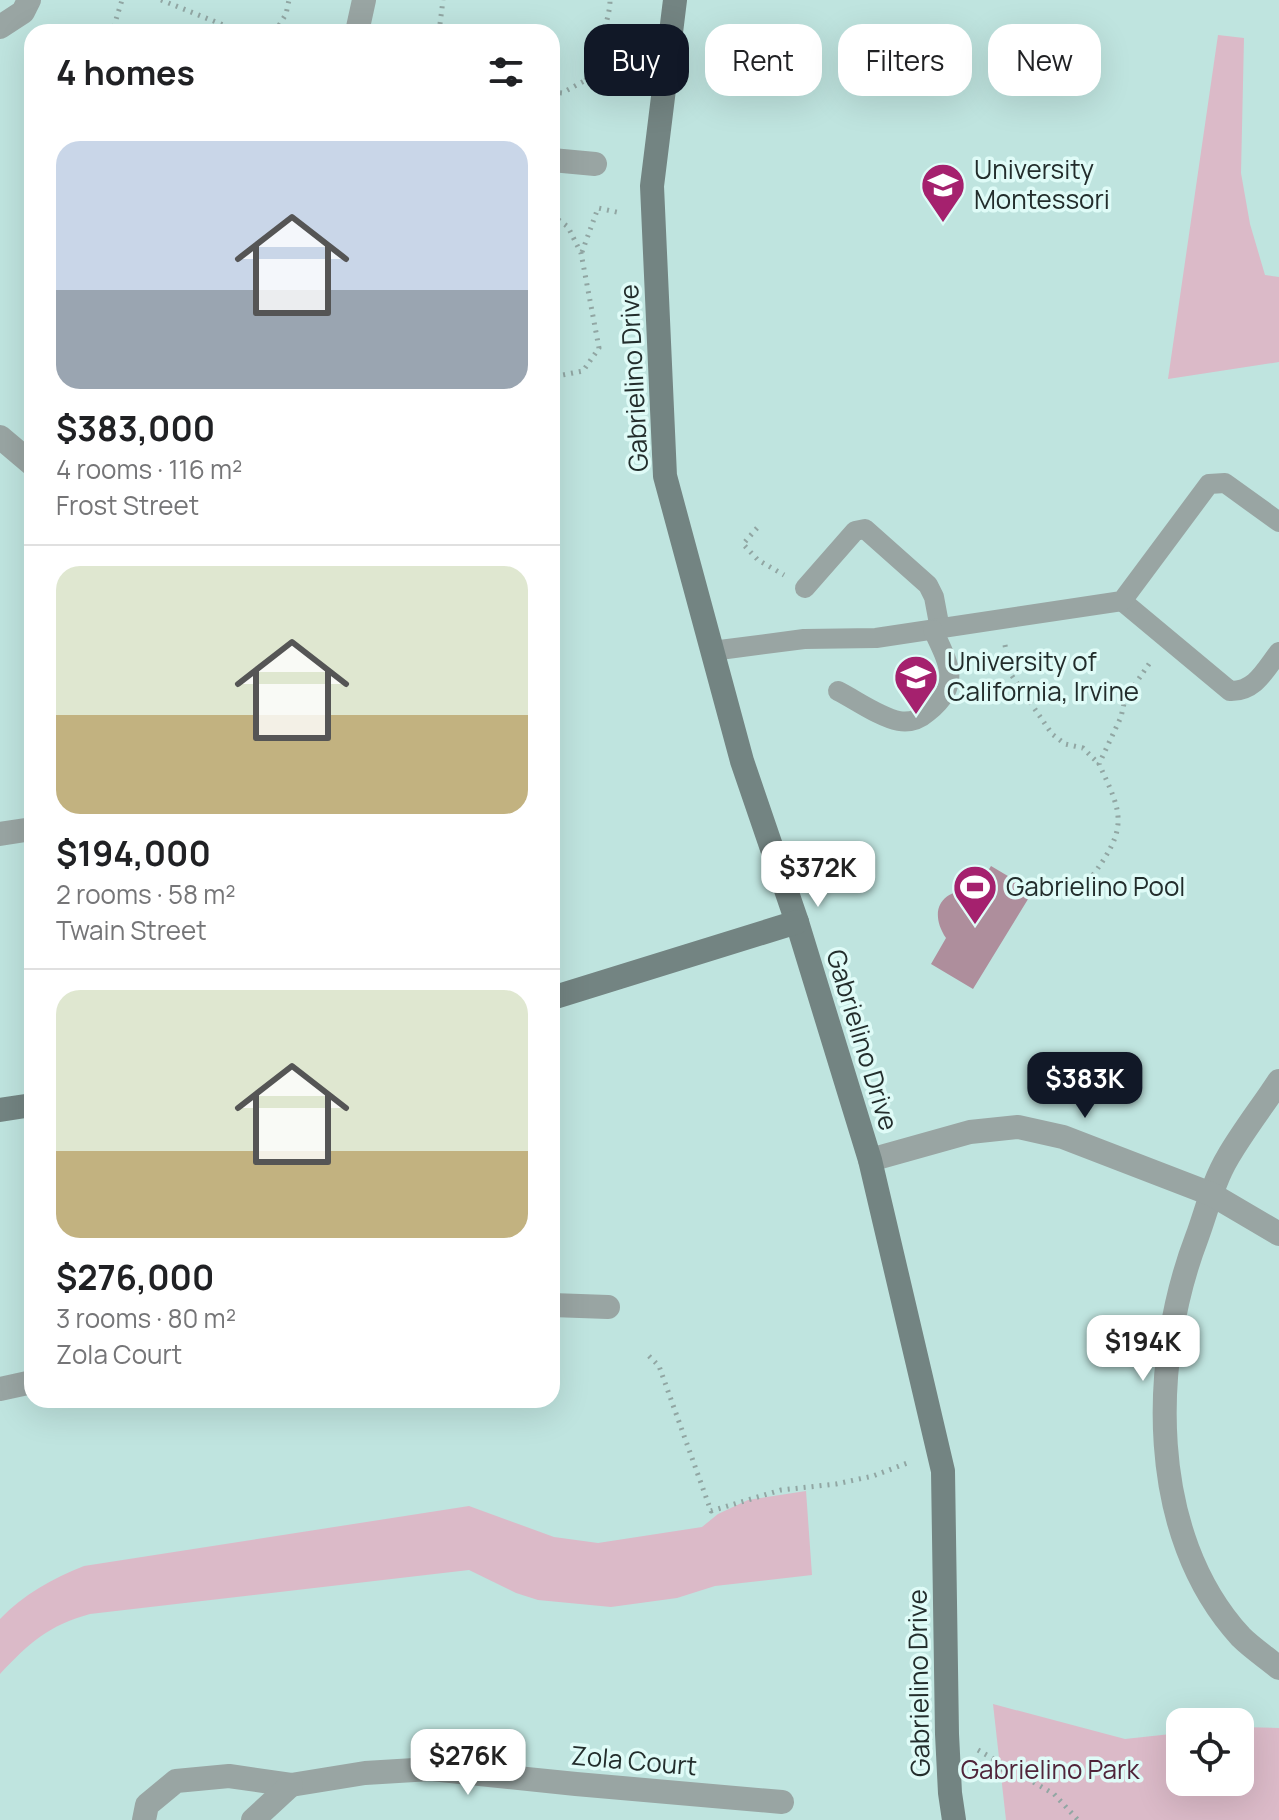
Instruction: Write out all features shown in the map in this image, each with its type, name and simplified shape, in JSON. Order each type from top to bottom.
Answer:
[{"type":"street","points":[[0,27],[23,12],[29,0]]},
{"type":"street","points":[[359,24],[364,0]]},
{"type":"street","name":"Gabrielino Drive","points":[[675,0],[652,186],[665,476],[742,761],[797,922],[870,1160],[943,1471],[947,1734],[954,1820]]},
{"type":"street","points":[[560,161],[595,164]]},
{"type":"street","points":[[0,437],[24,457]]},
{"type":"street","points":[[0,834],[24,830]]},
{"type":"street","points":[[560,996],[797,922]]},
{"type":"street","points":[[1279,1081],[1229,1156],[1211,1194],[1179,1291],[1169,1351],[1165,1412],[1166,1461],[1182,1534],[1218,1607],[1242,1638],[1279,1668]]},
{"type":"street","points":[[0,1110],[24,1106]]},
{"type":"street","points":[[870,1160],[970,1132],[1018,1127],[1063,1137],[1211,1194],[1279,1234]]},
{"type":"street","points":[[560,1305],[608,1307]]},
{"type":"street","points":[[0,1389],[24,1384]]},
{"type":"street","name":"Zola Court","points":[[144,1820],[147,1805],[176,1781],[229,1776],[291,1785],[365,1773],[431,1769],[782,1802]]},
{"type":"street","points":[[253,1820],[291,1785]]},
{"type":"lane","points":[[712,651],[781,641],[876,638],[1122,601],[1209,484],[1225,483],[1279,522]]},
{"type":"lane","points":[[805,588],[855,531],[865,529],[928,585],[934,597],[937,630],[948,663],[950,688],[941,702],[922,717],[907,722],[896,721],[838,691]]},
{"type":"lane","points":[[1122,601],[1230,691],[1252,687],[1279,652]]},
{"type":"path","points":[[114,24],[122,0]]},
{"type":"path","points":[[161,0],[221,24]]},
{"type":"path","points":[[280,24],[289,0]]},
{"type":"path","points":[[440,24],[443,0]]},
{"type":"path","points":[[606,24],[610,15],[610,0]]},
{"type":"path","points":[[560,93],[584,81]]},
{"type":"path","points":[[581,253],[598,208],[621,213]]},
{"type":"path","points":[[560,221],[568,227],[581,253],[599,348],[583,371],[560,375]]},
{"type":"path","points":[[757,528],[743,544],[758,560],[805,588]]},
{"type":"path","points":[[999,619],[1010,673],[1030,705],[1052,734],[1065,744],[1083,748],[1099,764],[1118,808],[1119,823],[1111,850],[1093,875]]},
{"type":"path","points":[[1099,764],[1121,717],[1125,699],[1166,638]]},
{"type":"path","points":[[649,1356],[659,1366],[711,1511],[781,1490],[873,1476],[910,1462]]},
{"type":"path","points":[[947,1734],[1054,1794],[1078,1820]]},
{"type":"shaded area","name":"University of California, Irvine","points":[[0,0],[1279,0],[1279,1820],[0,1820]]},
{"type":"shaded area","name":"Gabrielino Pool","points":[[991,866],[1033,891],[973,989],[931,964],[946,938],[940,928],[938,910],[947,897],[964,890],[976,890]]},
{"type":"green space","points":[[1218,35],[1244,38],[1241,173],[1250,224],[1265,275],[1279,277],[1279,362],[1168,379]]},
{"type":"green space","points":[[806,1491],[812,1575],[715,1586],[677,1598],[611,1607],[538,1600],[469,1570],[90,1614],[40,1636],[0,1674],[0,1619],[39,1588],[84,1566],[469,1506],[554,1537],[598,1543],[702,1527],[718,1514],[748,1500]]},
{"type":"green space","name":"Gabrielino Park","points":[[993,1704],[1125,1739],[1166,1735],[1166,1796],[1254,1796],[1254,1727],[1279,1728],[1279,1820],[1006,1820]]},
{"type":"place","name":"University Montessori","points":[[943,224]]},
{"type":"place","name":"University of California, Irvine","points":[[916,716]]},
{"type":"place","name":"Gabrielino Pool","points":[[975,926]]}]
